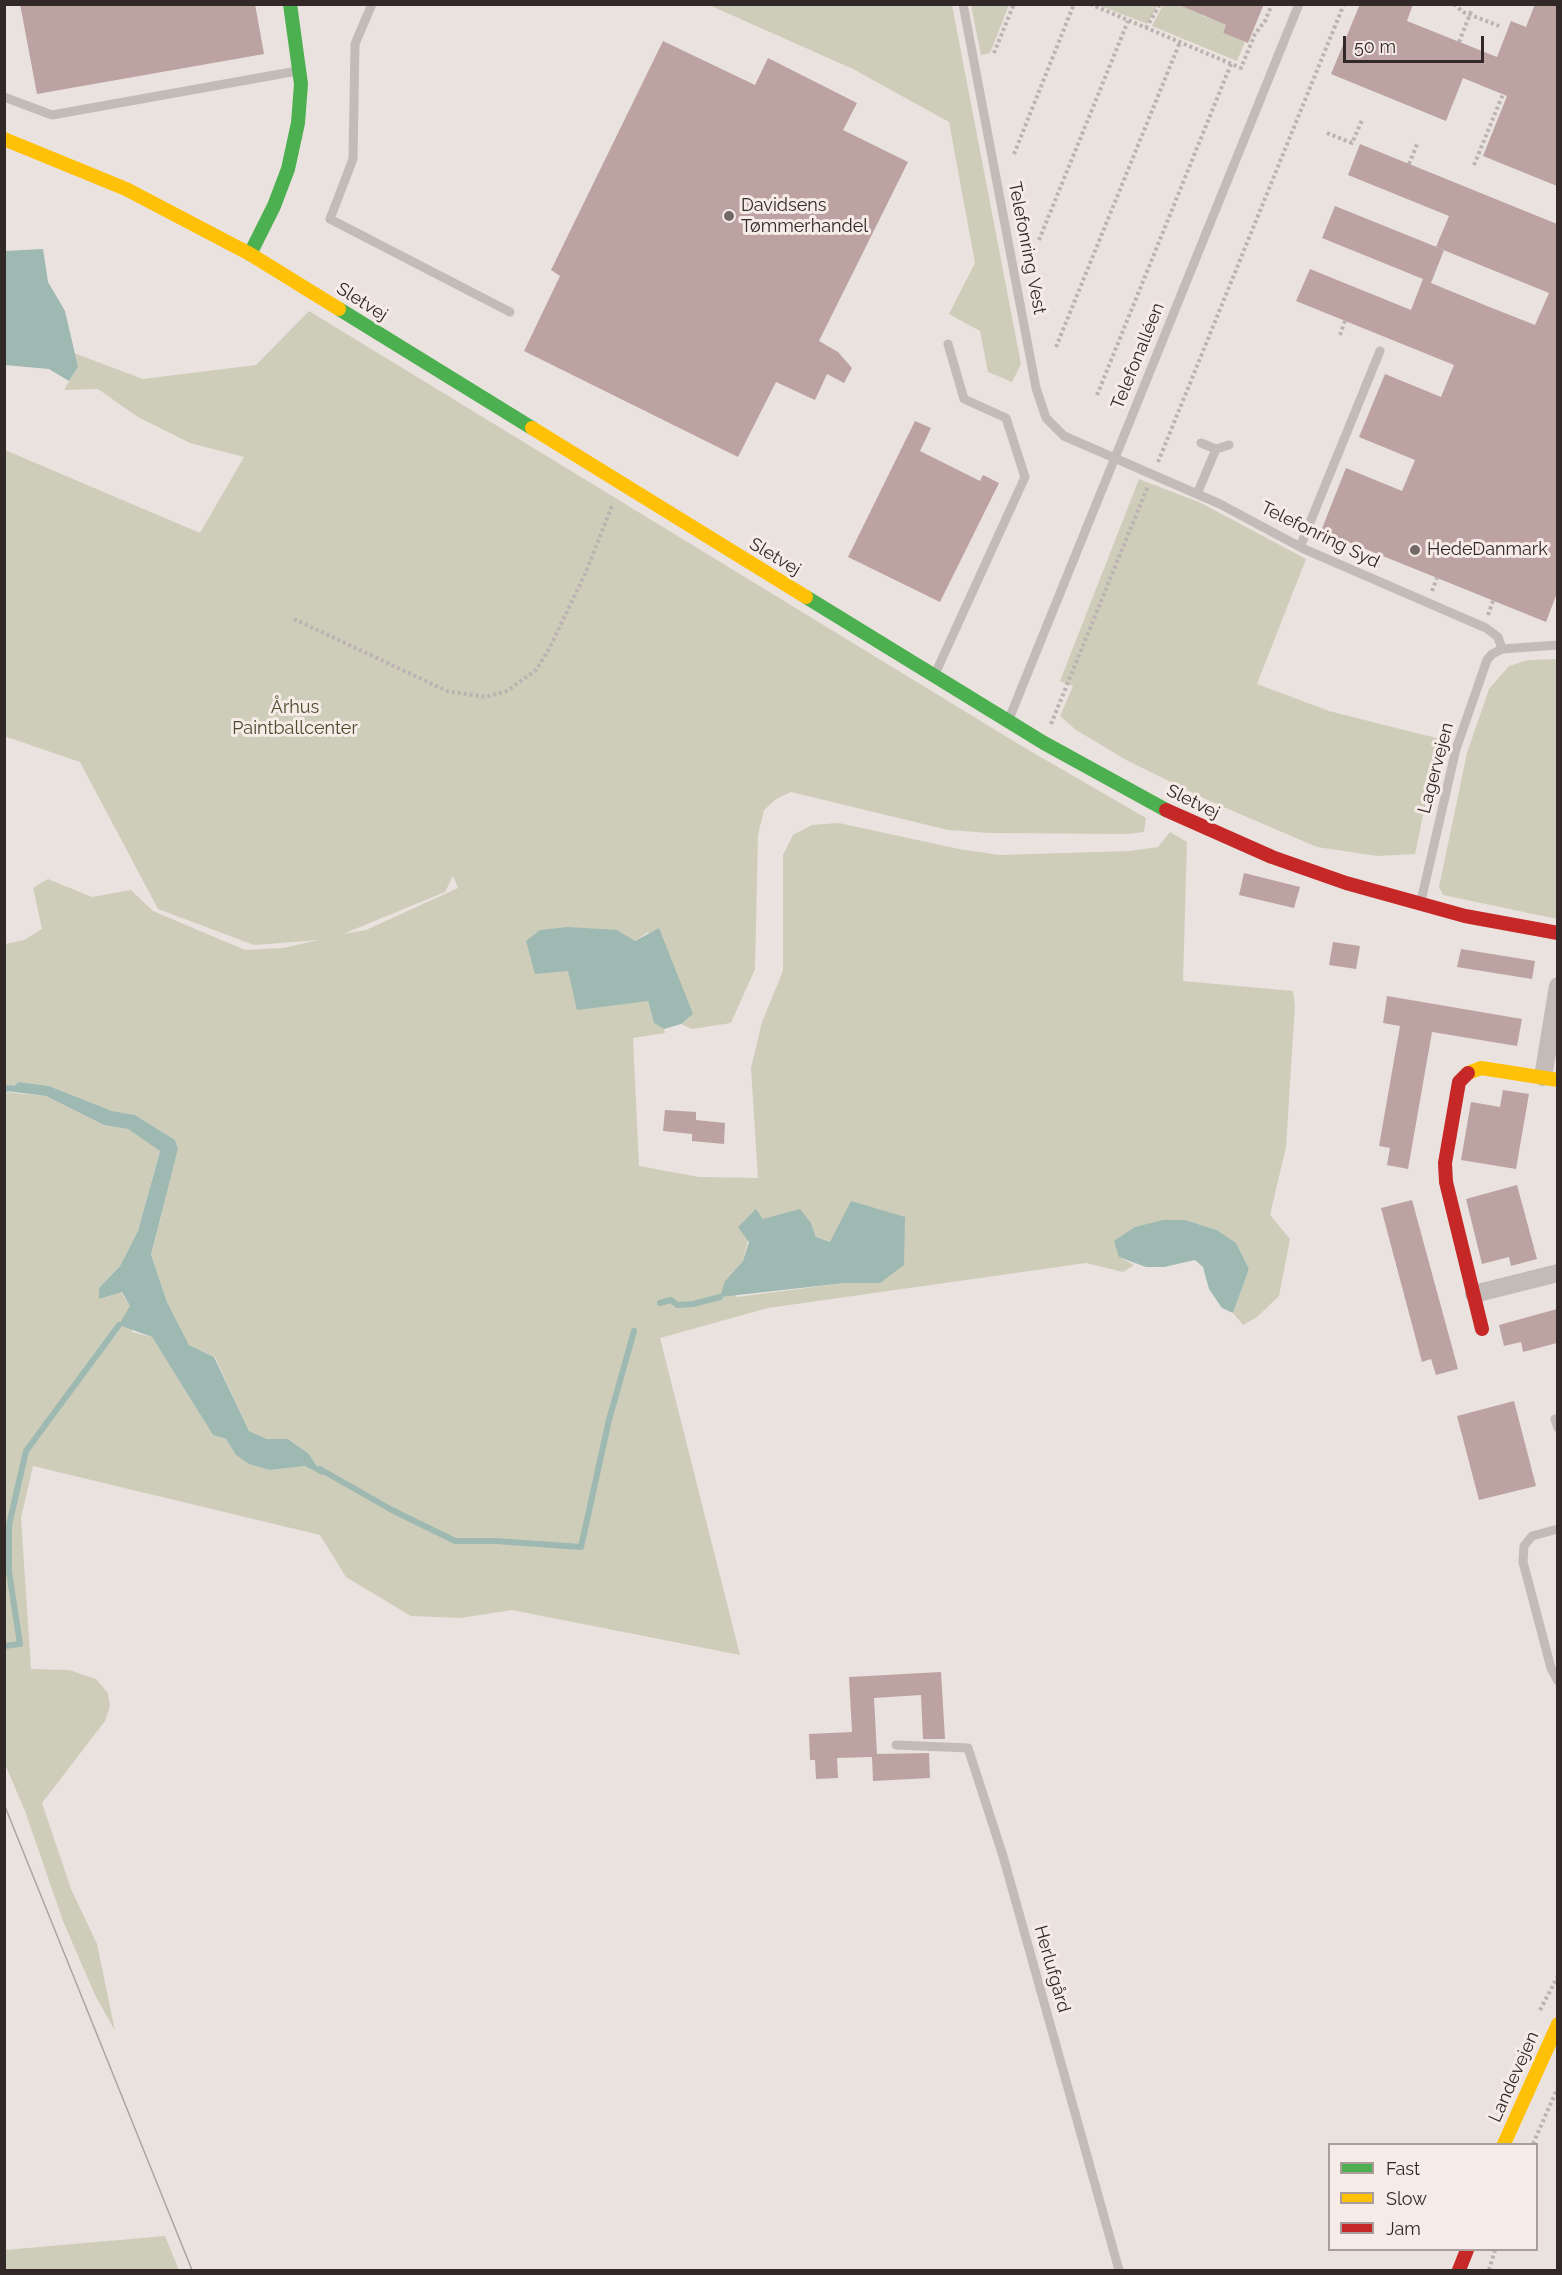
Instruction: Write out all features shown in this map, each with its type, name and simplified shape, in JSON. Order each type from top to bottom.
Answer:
[{"type":"street","points":[[250,254],[274,206],[288,169],[298,123],[300,71],[290,4]]},
{"type":"street","name":"Sletvej","points":[[4,139],[126,189],[250,254],[1044,743],[1170,813],[1221,836],[1309,870],[1420,905],[1557,933]]},
{"type":"street","points":[[1482,1329],[1446,1182],[1445,1163],[1460,1082],[1470,1071],[1481,1068],[1550,1078],[1557,986]]},
{"type":"street","points":[[1474,1294],[1557,1273]]},
{"type":"street","name":"Landevejen","points":[[1505,2143],[1557,2024]]},
{"type":"street","points":[[1460,2270],[1467,2251]]},
{"type":"lane","points":[[372,4],[355,44],[353,159],[330,219],[510,312]]},
{"type":"lane","name":"Telefonring Vest","points":[[963,4],[1040,406],[1050,424],[1064,436],[1114,459]]},
{"type":"lane","name":"Telefonalléen","points":[[1008,721],[1299,4]]},
{"type":"lane","points":[[4,97],[52,115],[300,71]]},
{"type":"lane","points":[[934,676],[1025,477],[1006,418],[964,399],[948,344]]},
{"type":"lane","points":[[1300,547],[1380,351]]},
{"type":"lane","points":[[1201,443],[1216,449],[1229,445]]},
{"type":"lane","points":[[1197,494],[1216,449]]},
{"type":"lane","name":"Telefonring Syd","points":[[1114,459],[1197,494],[1300,547],[1486,628],[1498,637],[1502,650]]},
{"type":"lane","points":[[1502,650],[1557,645]]},
{"type":"lane","name":"Lagervejen","points":[[1420,905],[1456,750],[1487,660],[1492,654],[1502,650]]},
{"type":"lane","points":[[1557,1529],[1532,1536],[1524,1546],[1523,1562],[1551,1668],[1557,1681]]},
{"type":"lane","name":"Herlufgård","points":[[896,1745],[968,1748],[1003,1856],[1119,2271]]},
{"type":"path","points":[[994,53],[1014,4]]},
{"type":"path","points":[[1014,154],[1074,4]]},
{"type":"path","points":[[1090,4],[1241,68],[1255,34],[1265,21],[1272,4]]},
{"type":"path","points":[[1146,28],[1160,4]]},
{"type":"path","points":[[1044,743],[1344,4]]},
{"type":"path","points":[[1454,4],[1470,15],[1499,26]]},
{"type":"path","points":[[1459,42],[1472,9]]},
{"type":"path","points":[[1040,240],[1128,21]]},
{"type":"path","points":[[1056,347],[1180,42]]},
{"type":"path","points":[[1096,396],[1231,64]]},
{"type":"path","points":[[1474,165],[1503,94]]},
{"type":"path","points":[[1327,133],[1352,143],[1362,120]]},
{"type":"path","points":[[1409,164],[1418,142]]},
{"type":"path","points":[[1340,335],[1345,321]]},
{"type":"path","points":[[294,619],[447,692],[486,697],[507,691],[536,670],[549,649],[586,572],[621,483]]},
{"type":"path","points":[[1534,2143],[1557,2088]]},
{"type":"path","points":[[1489,2271],[1496,2251]]},
{"type":"green space","points":[[1158,4],[1147,24],[1098,5]]},
{"type":"green space","points":[[709,5],[952,5],[1021,364],[1012,382],[988,372],[980,331],[949,314],[975,263],[949,122],[853,69]]},
{"type":"green space","points":[[971,5],[1009,5],[990,53],[981,55]]},
{"type":"green space","points":[[1163,5],[1205,5],[1201,15],[1226,25],[1223,33],[1245,42],[1237,61],[1152,26]]},
{"type":"green space","name":"Århus Paintballcenter","points":[[309,311],[1025,748],[1146,818],[1144,832],[1128,834],[990,833],[948,830],[791,792],[776,799],[764,810],[758,835],[755,969],[731,1023],[692,1029],[681,1024],[693,1014],[648,932],[635,941],[568,971],[648,1001],[654,1023],[664,1029],[665,1033],[633,1038],[639,1166],[699,1177],[758,1178],[751,1068],[762,1022],[783,971],[783,855],[793,835],[812,825],[839,823],[959,849],[999,855],[1130,851],[1158,847],[1170,832],[1187,842],[1183,981],[1293,991],[1295,1005],[1286,1147],[1270,1215],[1290,1239],[1279,1296],[1257,1317],[1243,1325],[1233,1313],[1249,1269],[1236,1243],[1217,1230],[1185,1220],[1119,1257],[1134,1265],[1123,1272],[1086,1263],[768,1308],[660,1338],[740,1655],[512,1610],[460,1618],[411,1616],[346,1577],[320,1535],[33,1466],[21,1518],[31,1669],[69,1670],[96,1679],[108,1693],[110,1706],[105,1721],[42,1803],[71,1889],[97,1944],[115,2031],[95,1995],[63,1921],[25,1811],[5,1764],[4,1092],[46,1096],[104,1125],[128,1129],[160,1150],[138,1231],[120,1266],[99,1288],[99,1299],[121,1292],[130,1306],[132,1332],[152,1337],[213,1435],[226,1439],[236,1455],[270,1470],[305,1466],[323,1474],[308,1453],[289,1439],[267,1439],[249,1431],[215,1357],[189,1345],[167,1302],[151,1256],[178,1149],[175,1140],[135,1115],[112,1111],[49,1086],[19,1082],[11,1088],[4,1089],[5,944],[24,940],[42,929],[33,888],[48,879],[92,897],[131,890],[153,911],[245,950],[283,948],[319,940],[254,945],[158,909],[80,762],[4,736],[5,450],[200,533],[244,457],[190,443],[138,417],[98,389],[64,390],[78,367],[74,353],[143,379],[256,365]],"holes":[[[453,876],[458,888],[366,930],[343,934],[445,892]],[[756,1209],[763,1219],[811,1223],[816,1237],[830,1242],[880,1283],[845,1283],[737,1297],[725,1281],[743,1261]]]},
{"type":"green space","points":[[1139,479],[1201,503],[1306,559],[1257,684],[1329,711],[1444,740],[1438,744],[1415,854],[1377,856],[1317,847],[1212,802],[1128,761],[1076,730],[1060,716],[1073,686],[1060,681]]},
{"type":"green space","points":[[1557,659],[1557,919],[1443,895],[1439,887],[1467,753],[1489,689],[1509,666],[1528,660]]},
{"type":"green space","points":[[165,2236],[179,2270],[5,2270],[5,2250]]},
{"type":"water","points":[[43,249],[48,282],[65,311],[78,367],[69,381],[49,369],[5,365],[5,251]]},
{"type":"water","points":[[568,927],[617,930],[635,941],[659,928],[693,1014],[681,1024],[664,1029],[654,1023],[648,1001],[577,1010],[568,971],[535,974],[526,941],[540,930]]},
{"type":"water","points":[[19,1082],[49,1086],[112,1111],[135,1115],[175,1140],[178,1149],[151,1255],[167,1302],[189,1345],[214,1357],[249,1431],[267,1439],[288,1439],[308,1453],[324,1476],[305,1466],[270,1470],[249,1464],[236,1455],[226,1439],[213,1435],[152,1337],[119,1325],[130,1306],[122,1292],[99,1299],[99,1288],[120,1266],[138,1231],[160,1151],[128,1129],[104,1125],[46,1096],[7,1091]]},
{"type":"water","points":[[851,1201],[905,1217],[904,1265],[880,1283],[845,1283],[720,1297],[725,1281],[743,1261],[749,1242],[738,1227],[756,1209],[763,1219],[800,1209],[811,1223],[816,1237],[830,1242]]},
{"type":"water","points":[[1163,1220],[1185,1220],[1217,1230],[1236,1243],[1249,1269],[1233,1313],[1222,1308],[1209,1289],[1203,1267],[1195,1260],[1164,1267],[1146,1267],[1119,1257],[1114,1241],[1135,1227]]},
{"type":"building","points":[[20,4],[255,4],[264,54],[37,94]]},
{"type":"building","points":[[1177,4],[1264,4],[1248,43],[1223,33],[1226,25]]},
{"type":"building","points":[[1360,4],[1413,4],[1407,21],[1497,57],[1511,21],[1526,27],[1535,4],[1557,4],[1557,186],[1483,156],[1507,96],[1463,78],[1446,121],[1331,74]]},
{"type":"building","name":"Davidsens Tømmerhandel","points":[[663,41],[755,85],[768,58],[857,103],[843,130],[908,162],[819,341],[838,352],[852,368],[844,383],[827,374],[815,400],[776,382],[738,457],[524,351],[560,276],[551,270]]},
{"type":"building","points":[[1360,144],[1557,224],[1557,593],[1546,622],[1321,531],[1346,468],[1402,491],[1415,460],[1359,437],[1385,374],[1441,397],[1454,365],[1296,301],[1310,269],[1411,310],[1423,279],[1322,238],[1335,206],[1436,247],[1449,216],[1348,175]],"holes":[[[1444,250],[1549,293],[1535,325],[1431,283]]]},
{"type":"building","points":[[915,421],[931,428],[920,451],[980,481],[983,475],[999,483],[940,602],[848,557]]},
{"type":"building","points":[[1244,873],[1300,887],[1294,908],[1239,895]]},
{"type":"building","points":[[1333,942],[1360,946],[1356,969],[1329,965]]},
{"type":"building","points":[[1461,949],[1535,961],[1532,979],[1457,967]]},
{"type":"building","points":[[1387,996],[1522,1019],[1517,1046],[1432,1032],[1408,1169],[1387,1165],[1390,1148],[1379,1146],[1400,1026],[1383,1023]]},
{"type":"building","points":[[1503,1090],[1529,1094],[1516,1169],[1461,1160],[1471,1102],[1500,1107]]},
{"type":"building","points":[[665,1110],[696,1112],[696,1120],[725,1123],[724,1144],[692,1141],[692,1134],[663,1131]]},
{"type":"building","points":[[1517,1185],[1537,1259],[1511,1266],[1509,1257],[1482,1264],[1466,1199]]},
{"type":"building","points":[[1412,1200],[1458,1369],[1436,1375],[1431,1359],[1422,1362],[1381,1208]]},
{"type":"building","points":[[1557,1309],[1557,1343],[1523,1352],[1521,1342],[1504,1346],[1499,1325]]},
{"type":"building","points":[[1514,1401],[1536,1486],[1479,1500],[1457,1416]]},
{"type":"building","points":[[941,1672],[945,1739],[923,1739],[921,1695],[874,1698],[877,1754],[929,1753],[930,1778],[873,1781],[872,1757],[837,1758],[838,1778],[816,1779],[815,1760],[810,1760],[809,1734],[852,1732],[849,1677]]},
{"type":"waterway","points":[[4,1089],[11,1088]]},
{"type":"waterway","points":[[660,1303],[671,1300],[677,1305],[693,1304],[720,1297]]},
{"type":"waterway","points":[[4,1646],[20,1644],[9,1572],[9,1525],[26,1451],[119,1325]]},
{"type":"waterway","points":[[320,1469],[392,1510],[455,1541],[496,1541],[581,1547],[609,1420],[634,1331]]},
{"type":"tram line","points":[[4,1804],[192,2270]]},
{"type":"traffic: fast","points":[[250,254],[274,206],[288,169],[298,123],[301,84],[290,4]]},
{"type":"traffic: fast","points":[[339,309],[532,428]]},
{"type":"traffic: fast","points":[[806,597],[1044,743],[1166,810]]},
{"type":"traffic: slow","points":[[4,139],[126,189],[250,254],[339,309]]},
{"type":"traffic: slow","points":[[532,428],[806,597]]},
{"type":"traffic: slow","points":[[1468,1073],[1481,1068],[1558,1080]]},
{"type":"traffic: slow","points":[[1504,2143],[1558,2024]]},
{"type":"traffic: jam","points":[[1166,810],[1272,857],[1346,883],[1465,916],[1558,933]]},
{"type":"traffic: jam","points":[[1468,1073],[1459,1082],[1445,1163],[1446,1182],[1482,1329]]},
{"type":"traffic: jam","points":[[1459,2270],[1467,2251]]},
{"type":"place","name":"Davidsens Tømmerhandel","points":[[729,216]]},
{"type":"place","name":"HedeDanmark","points":[[1415,550]]}]
